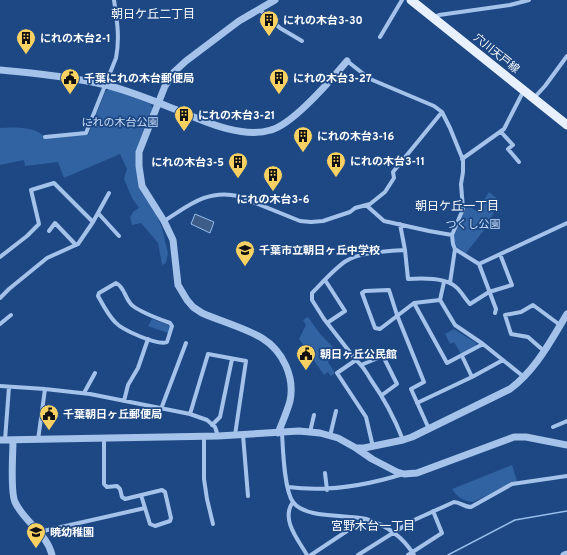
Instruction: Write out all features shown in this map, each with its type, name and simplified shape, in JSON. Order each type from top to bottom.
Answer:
[{"type":"main road","name":"穴川天戸線","points":[[411,0],[567,124]]},
{"type":"street","points":[[44,137],[86,133],[116,58],[119,32],[114,0]]},
{"type":"street","points":[[275,0],[239,21],[178,68],[165,86],[141,145],[138,166],[142,186],[164,221],[173,240],[178,285],[187,300],[193,307],[202,313],[262,338],[274,347],[284,361],[289,376],[291,394],[280,433],[288,487],[293,502],[311,512],[365,519],[374,522],[394,532],[405,543],[411,554],[442,533],[433,511]]},
{"type":"street","points":[[380,37],[402,0]]},
{"type":"street","points":[[433,18],[439,15],[529,0]]},
{"type":"street","points":[[260,10],[280,28],[302,41]]},
{"type":"street","points":[[534,98],[545,86],[567,56]]},
{"type":"street","points":[[0,70],[106,85],[131,92],[222,128],[255,132],[270,131],[282,126],[290,120],[347,61],[370,79],[434,106],[442,112],[450,128],[462,159],[463,172],[461,184],[463,209],[452,235],[455,249],[450,283]]},
{"type":"street","points":[[462,159],[504,129],[524,90]]},
{"type":"street","points":[[164,221],[199,199],[217,194],[230,194],[238,196],[300,220],[311,222],[350,212],[355,208],[370,204],[385,192],[394,178],[393,172],[442,112]]},
{"type":"street","points":[[501,132],[513,144],[508,149],[519,162]]},
{"type":"street","points":[[0,257],[27,236],[39,224],[31,190],[54,182],[93,222]]},
{"type":"street","points":[[0,298],[47,258],[78,244],[93,222],[109,193]]},
{"type":"street","points":[[366,205],[384,221],[452,235]]},
{"type":"street","points":[[98,213],[119,236]]},
{"type":"street","points":[[49,231],[55,223],[76,244]]},
{"type":"street","points":[[479,264],[567,223]]},
{"type":"street","points":[[400,224],[405,250],[408,279],[430,278],[450,283],[456,286],[470,304],[489,292],[512,285],[500,254]]},
{"type":"street","points":[[455,249],[479,264],[496,309],[495,313]]},
{"type":"street","points":[[403,440],[393,414],[382,395],[361,364],[356,360],[327,323],[312,300],[312,293],[346,261],[378,252],[405,250]]},
{"type":"street","points":[[325,280],[344,311],[327,323]]},
{"type":"street","points":[[444,282],[440,300],[455,325],[483,344],[524,378]]},
{"type":"street","points":[[116,283],[132,305],[156,318],[170,323],[172,326],[167,342],[163,344],[148,339],[116,324],[98,296],[99,293],[116,283]]},
{"type":"street","points":[[429,429],[411,389],[424,382],[397,315],[389,290],[365,290],[362,293],[376,328],[380,330],[397,315],[414,303],[440,300]]},
{"type":"street","points":[[414,303],[447,363],[483,344]]},
{"type":"street","points":[[544,351],[528,337],[511,334],[505,315],[521,312],[534,305],[560,325]]},
{"type":"street","points":[[356,448],[373,447],[403,440],[502,394],[524,378],[544,351],[567,314]]},
{"type":"street","points":[[0,324],[11,315]]},
{"type":"street","points":[[124,401],[128,385],[138,368],[148,339]]},
{"type":"street","points":[[161,409],[186,343]]},
{"type":"street","points":[[190,414],[208,354],[246,362],[235,435]]},
{"type":"street","points":[[361,364],[383,356],[397,384],[382,395]]},
{"type":"street","points":[[462,356],[472,377]]},
{"type":"street","points":[[212,425],[220,417],[232,359]]},
{"type":"street","points":[[356,360],[337,373],[366,417],[373,447]]},
{"type":"street","points":[[417,403],[472,377],[503,360]]},
{"type":"street","points":[[84,394],[95,373]]},
{"type":"street","points":[[0,386],[45,389],[84,394],[190,414],[207,420],[215,427],[218,436]]},
{"type":"street","points":[[9,387],[6,440],[13,497],[18,507],[45,539],[52,555]]},
{"type":"street","points":[[38,440],[45,389]]},
{"type":"street","points":[[330,436],[336,410]]},
{"type":"street","points":[[310,432],[314,415]]},
{"type":"street","points":[[553,427],[567,421]]},
{"type":"street","points":[[6,440],[218,436],[299,431],[330,436],[356,448],[391,469],[404,474]]},
{"type":"street","points":[[242,435],[248,496]]},
{"type":"street","points":[[204,436],[204,479],[213,524]]},
{"type":"street","points":[[288,487],[307,490],[327,490],[384,480],[417,472],[514,437],[526,437],[567,445]]},
{"type":"street","points":[[104,438],[104,484],[107,487],[117,486],[120,489],[122,497],[125,499],[141,495],[162,490],[165,492],[171,518],[170,521],[155,526],[150,524],[141,495]]},
{"type":"street","points":[[324,473],[327,490]]},
{"type":"street","points":[[358,555],[412,521],[454,502],[471,507],[512,484],[567,476]]},
{"type":"street","points":[[293,502],[289,510],[291,527],[308,555]]},
{"type":"street","points":[[38,532],[145,508]]},
{"type":"street","points":[[311,555],[365,519]]},
{"type":"green space","name":"にれの木台公園","points":[[110,88],[151,104],[153,109],[136,166],[162,228],[168,253],[166,263],[162,265],[158,243],[141,223],[132,225],[130,217],[134,211],[139,208],[132,198],[124,179],[127,169],[120,154],[64,178],[58,162],[25,166],[24,160],[0,165],[0,128],[30,129],[41,133],[45,137],[88,135],[105,92]]},
{"type":"green space","name":"つくし公園","points":[[489,192],[499,200],[488,225],[466,253],[457,247],[454,242],[454,236],[465,210],[464,203],[477,211]]},
{"type":"green space","points":[[308,317],[321,335],[333,347],[336,354],[328,362],[335,373],[331,376],[328,372],[324,375],[299,339],[306,325],[303,320]]},
{"type":"green space","points":[[152,319],[169,325],[170,327],[168,333],[148,326]]},
{"type":"green space","points":[[454,329],[476,343],[476,347],[461,354],[454,342],[450,344],[445,334]]},
{"type":"green space","points":[[512,465],[517,481],[473,502],[466,501],[456,495],[452,489]]},
{"type":"shaded area","points":[[195,214],[214,222],[210,233],[191,224]]},
{"type":"waterway","points":[[448,555],[515,520],[567,511]]},
{"type":"place","name":"にれの木台3-30","points":[[269,37]]},
{"type":"place","name":"にれの木台2-1","points":[[26,55]]},
{"type":"place","name":"千葉にれの木台郵便局","points":[[70,95]]},
{"type":"place","name":"にれの木台3-27","points":[[279,95]]},
{"type":"place","name":"にれの木台3-21","points":[[184,132]]},
{"type":"place","name":"にれの木台3-16","points":[[303,153]]},
{"type":"place","name":"にれの木台3-11","points":[[336,178]]},
{"type":"place","name":"にれの木台3-5","points":[[238,179]]},
{"type":"place","name":"にれの木台3-6","points":[[273,192]]},
{"type":"place","name":"千葉市立朝日ヶ丘中学校","points":[[245,267]]},
{"type":"place","name":"朝日ヶ丘公民館","points":[[306,371]]},
{"type":"place","name":"千葉朝日ヶ丘郵便局","points":[[49,431]]},
{"type":"place","name":"暁幼稚園","points":[[36,549]]},
{"type":"district","name":"朝日ケ丘二丁目","points":[[153,14]]},
{"type":"district","name":"朝日ケ丘一丁目","points":[[457,206]]},
{"type":"district","name":"宮野木台一丁目","points":[[373,526]]}]
